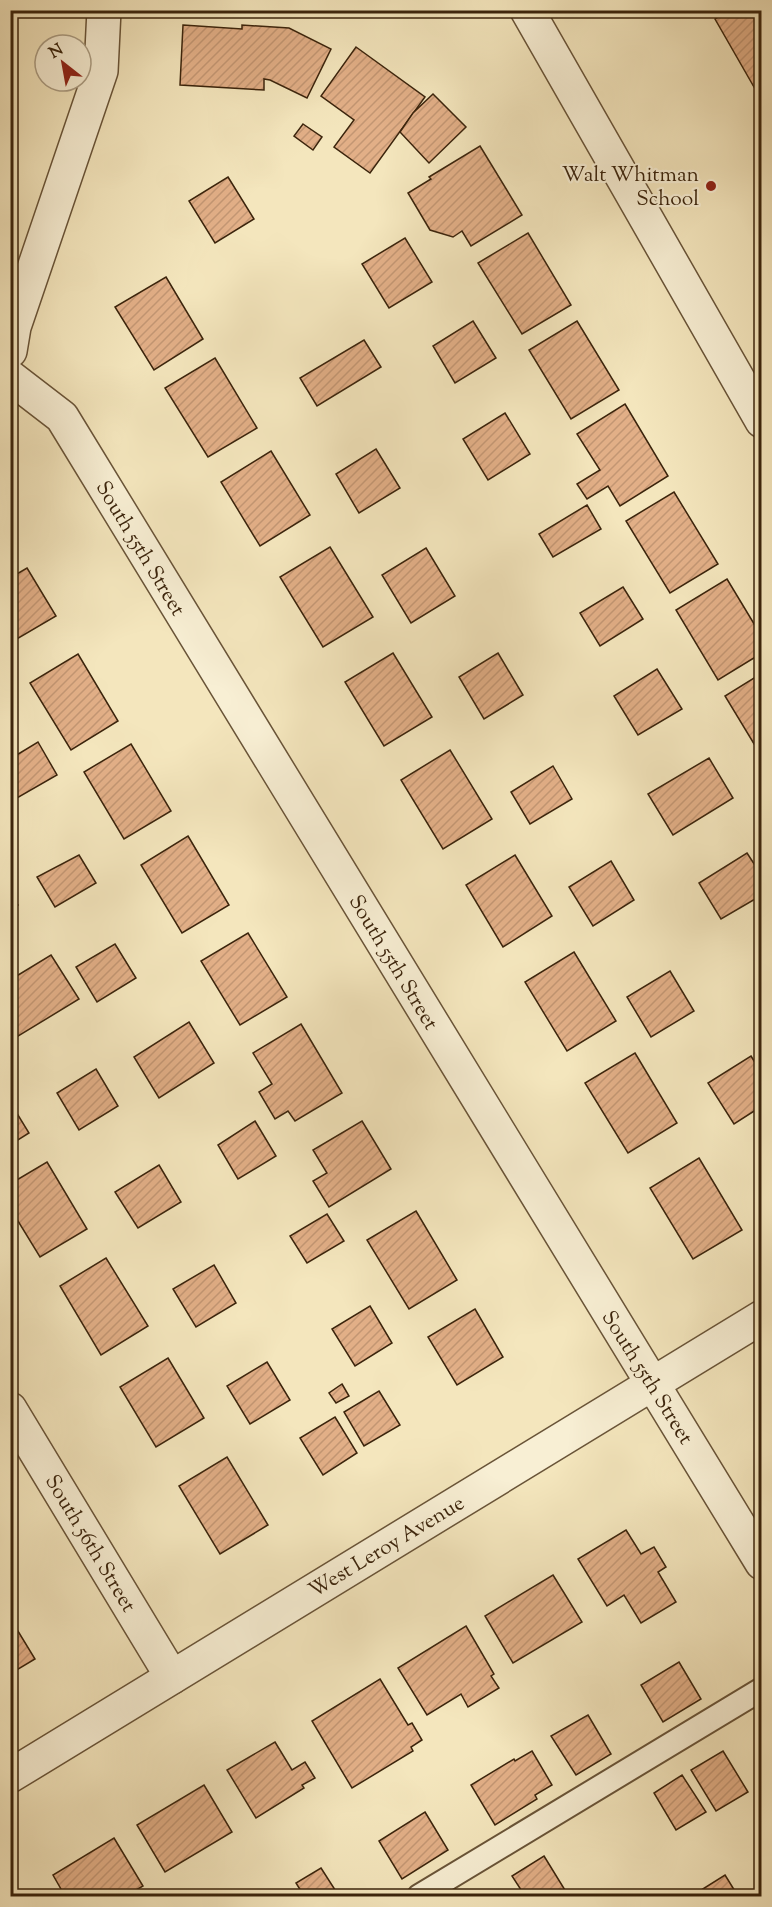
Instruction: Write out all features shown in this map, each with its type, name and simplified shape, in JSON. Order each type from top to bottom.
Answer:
[{"type":"street","points":[[10,351],[14,327],[101,71],[104,10]]},
{"type":"street","points":[[527,10],[762,422]]},
{"type":"street","name":"South 55th Street","points":[[10,377],[62,417],[762,1563]]},
{"type":"street","name":"West Leroy Avenue","points":[[10,1776],[762,1317]]},
{"type":"street","name":"South 56th Street","points":[[10,1409],[172,1677]]},
{"type":"lane","points":[[419,1896],[762,1689]]},
{"type":"building","points":[[729,10],[762,10],[762,101],[715,19]]},
{"type":"building","points":[[183,25],[242,29],[242,25],[289,28],[331,49],[307,98],[264,79],[264,90],[180,85]]},
{"type":"building","points":[[356,47],[425,97],[370,173],[334,147],[354,120],[321,96]]},
{"type":"building","points":[[433,94],[466,127],[429,163],[400,132],[413,113]]},
{"type":"building","points":[[303,124],[322,137],[313,150],[294,136]]},
{"type":"building","points":[[480,146],[522,215],[471,246],[462,231],[453,237],[430,230],[408,193],[431,179],[429,177]]},
{"type":"building","points":[[228,177],[254,219],[215,243],[189,201]]},
{"type":"building","points":[[528,233],[571,305],[522,334],[478,263]]},
{"type":"building","points":[[405,238],[432,282],[389,308],[362,264]]},
{"type":"building","points":[[166,277],[203,339],[154,370],[115,307]]},
{"type":"building","points":[[473,321],[496,358],[455,383],[433,346]]},
{"type":"building","points":[[577,321],[619,390],[571,419],[529,350]]},
{"type":"building","points":[[364,340],[381,367],[317,406],[300,378]]},
{"type":"building","points":[[215,358],[257,428],[208,457],[165,388]]},
{"type":"building","points":[[625,404],[668,476],[620,506],[608,486],[587,499],[577,484],[600,470],[577,434]]},
{"type":"building","points":[[505,413],[530,454],[488,480],[463,439]]},
{"type":"building","points":[[376,449],[400,488],[359,513],[336,474]]},
{"type":"building","points":[[271,451],[310,515],[260,546],[221,482]]},
{"type":"building","points":[[674,492],[718,564],[670,593],[626,521]]},
{"type":"building","points":[[587,505],[601,529],[553,557],[539,534]]},
{"type":"building","points":[[330,547],[373,617],[323,647],[280,577]]},
{"type":"building","points":[[426,548],[455,596],[411,623],[382,575]]},
{"type":"building","points":[[27,568],[56,616],[10,643],[10,578]]},
{"type":"building","points":[[727,579],[762,637],[762,653],[718,680],[676,610]]},
{"type":"building","points":[[623,587],[643,619],[600,646],[580,613]]},
{"type":"building","points":[[393,653],[432,717],[384,746],[345,682]]},
{"type":"building","points":[[498,653],[523,695],[484,719],[459,677]]},
{"type":"building","points":[[78,654],[118,721],[71,750],[30,683]]},
{"type":"building","points":[[657,669],[682,709],[638,735],[614,696]]},
{"type":"building","points":[[762,673],[762,757],[725,696]]},
{"type":"building","points":[[38,742],[57,775],[10,802],[10,759]]},
{"type":"building","points":[[131,744],[171,811],[124,839],[84,772]]},
{"type":"building","points":[[450,750],[492,819],[443,849],[401,780]]},
{"type":"building","points":[[709,758],[733,798],[673,835],[648,794]]},
{"type":"building","points":[[553,766],[572,799],[530,824],[511,792]]},
{"type":"building","points":[[188,836],[229,905],[182,933],[141,865]]},
{"type":"building","points":[[747,853],[762,876],[762,895],[721,919],[699,883]]},
{"type":"building","points":[[79,855],[96,883],[55,907],[37,877]]},
{"type":"building","points":[[515,855],[552,916],[503,947],[466,885]]},
{"type":"building","points":[[611,861],[634,900],[593,926],[569,887]]},
{"type":"building","points":[[10,893],[18,905],[10,910]]},
{"type":"building","points":[[248,933],[287,997],[240,1025],[201,961]]},
{"type":"building","points":[[115,944],[136,978],[97,1002],[76,967]]},
{"type":"building","points":[[574,952],[616,1021],[567,1051],[525,982]]},
{"type":"building","points":[[51,955],[79,999],[10,1041],[10,980]]},
{"type":"building","points":[[670,971],[694,1011],[651,1037],[627,997]]},
{"type":"building","points":[[189,1022],[214,1063],[159,1098],[134,1057]]},
{"type":"building","points":[[301,1024],[342,1093],[295,1121],[288,1111],[275,1119],[259,1092],[272,1084],[253,1053]]},
{"type":"building","points":[[635,1053],[677,1123],[628,1153],[585,1083]]},
{"type":"building","points":[[751,1056],[762,1074],[762,1106],[734,1124],[708,1083]]},
{"type":"building","points":[[96,1069],[118,1106],[79,1130],[57,1093]]},
{"type":"building","points":[[10,1102],[29,1133],[10,1145]]},
{"type":"building","points":[[255,1121],[276,1156],[238,1179],[218,1145]]},
{"type":"building","points":[[362,1121],[391,1169],[329,1207],[313,1181],[327,1173],[313,1150]]},
{"type":"building","points":[[699,1158],[742,1230],[693,1259],[650,1188]]},
{"type":"building","points":[[47,1162],[87,1229],[40,1257],[10,1208],[10,1184]]},
{"type":"building","points":[[159,1165],[181,1202],[138,1228],[115,1192]]},
{"type":"building","points":[[416,1211],[457,1280],[409,1309],[367,1240]]},
{"type":"building","points":[[327,1214],[344,1241],[307,1263],[290,1236]]},
{"type":"building","points":[[106,1258],[148,1326],[101,1355],[60,1286]]},
{"type":"building","points":[[214,1265],[236,1303],[196,1327],[173,1289]]},
{"type":"building","points":[[370,1306],[392,1343],[355,1366],[332,1329]]},
{"type":"building","points":[[475,1309],[503,1357],[457,1385],[428,1337]]},
{"type":"building","points":[[168,1358],[204,1418],[156,1447],[120,1387]]},
{"type":"building","points":[[267,1362],[290,1400],[250,1424],[227,1386]]},
{"type":"building","points":[[342,1384],[349,1396],[336,1403],[329,1393]]},
{"type":"building","points":[[379,1391],[400,1425],[364,1446],[344,1412]]},
{"type":"building","points":[[335,1417],[357,1453],[323,1475],[300,1438]]},
{"type":"building","points":[[227,1457],[268,1525],[220,1554],[179,1486]]},
{"type":"building","points":[[626,1530],[641,1554],[654,1547],[666,1567],[658,1572],[676,1602],[641,1623],[624,1595],[607,1606],[578,1559]]},
{"type":"building","points":[[553,1575],[582,1622],[513,1663],[485,1616]]},
{"type":"building","points":[[10,1618],[35,1659],[10,1674]]},
{"type":"building","points":[[466,1626],[494,1674],[491,1676],[499,1688],[468,1707],[461,1694],[427,1715],[398,1668]]},
{"type":"building","points":[[679,1662],[701,1699],[663,1722],[641,1685]]},
{"type":"building","points":[[380,1679],[408,1725],[412,1723],[422,1740],[411,1747],[413,1751],[352,1788],[312,1721]]},
{"type":"building","points":[[588,1715],[611,1754],[576,1775],[551,1736]]},
{"type":"building","points":[[275,1742],[292,1770],[305,1762],[315,1778],[302,1785],[304,1788],[256,1818],[227,1770]]},
{"type":"building","points":[[532,1751],[552,1785],[535,1795],[537,1799],[495,1825],[471,1785]]},
{"type":"building","points":[[723,1751],[748,1792],[716,1811],[691,1770]]},
{"type":"building","points":[[682,1775],[706,1812],[676,1830],[654,1793]]},
{"type":"building","points":[[204,1785],[232,1832],[165,1872],[137,1825]]},
{"type":"building","points":[[425,1812],[448,1850],[402,1879],[379,1841]]},
{"type":"building","points":[[114,1838],[143,1886],[126,1896],[65,1896],[53,1875]]},
{"type":"building","points":[[544,1856],[568,1895],[525,1896],[512,1876]]},
{"type":"building","points":[[321,1868],[339,1896],[304,1896],[296,1883]]},
{"type":"building","points":[[725,1875],[738,1896],[701,1896],[698,1892]]},
{"type":"place","name":"Walt Whitman School","points":[[711,186]]}]
